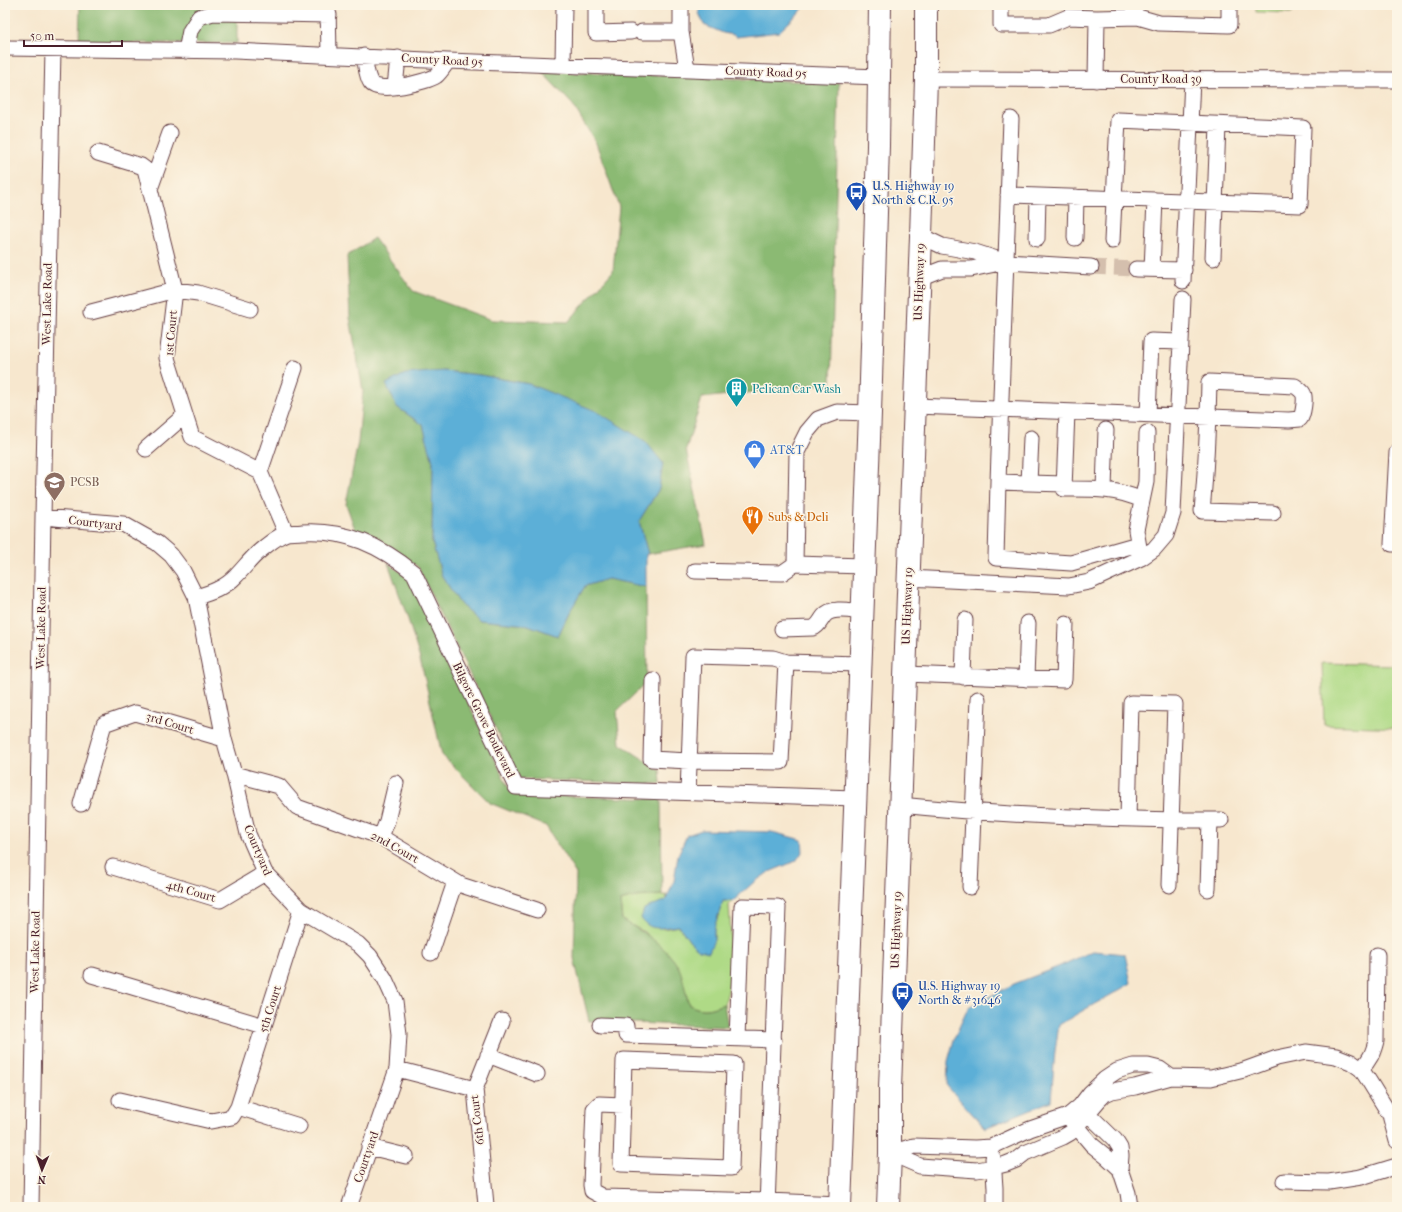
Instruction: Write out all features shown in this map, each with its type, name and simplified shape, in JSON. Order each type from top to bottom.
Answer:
[{"type":"highway","points":[[841,1206],[870,413],[880,5]]},
{"type":"highway","name":"US Highway 19","points":[[888,1207],[890,1089],[926,79],[926,5]]},
{"type":"street","points":[[563,64],[564,5]]},
{"type":"street","points":[[596,5],[596,33],[681,32]]},
{"type":"street","points":[[681,5],[681,32],[687,69]]},
{"type":"street","points":[[1001,5],[1001,25],[1049,25],[1068,17],[1138,17],[1159,23],[1229,25],[1229,5]]},
{"type":"street","points":[[186,51],[190,31],[199,17],[213,13],[328,10],[329,55]]},
{"type":"street","points":[[1096,80],[1097,18]]},
{"type":"street","name":"County Road 95","points":[[5,48],[53,50],[235,51],[448,61],[879,76]]},
{"type":"street","name":"West Lake Road","points":[[30,1207],[53,50]]},
{"type":"street","points":[[364,56],[371,83],[375,87],[380,88],[416,83],[436,76],[448,61]]},
{"type":"street","points":[[395,87],[398,58]]},
{"type":"street","name":"County Road 39","points":[[926,79],[1397,80]]},
{"type":"street","points":[[1136,269],[1152,269],[1184,276],[1192,79]]},
{"type":"street","points":[[1011,119],[996,558],[1071,563],[1154,549],[1166,535],[1173,512],[1183,299]]},
{"type":"street","points":[[1008,195],[1115,199],[1300,205],[1303,128],[1118,120],[1115,199],[1112,240]]},
{"type":"street","points":[[1213,258],[1218,125]]},
{"type":"street","points":[[149,182],[170,133]]},
{"type":"street","points":[[98,153],[141,166],[145,169],[149,182]]},
{"type":"street","name":"1st Court","points":[[149,182],[175,290],[167,358],[192,437],[260,472]]},
{"type":"street","points":[[1037,239],[1038,196]]},
{"type":"street","points":[[1075,238],[1076,197]]},
{"type":"street","points":[[1152,269],[1155,200]]},
{"type":"street","points":[[921,236],[942,246],[976,252],[1006,262]]},
{"type":"street","points":[[919,278],[942,269],[971,269],[1006,262],[1091,267]]},
{"type":"street","points":[[91,312],[175,290],[198,293],[250,309]]},
{"type":"street","points":[[1148,416],[1152,341],[1180,342]]},
{"type":"street","points":[[196,597],[210,593],[223,586],[235,577],[248,561],[262,549],[286,533],[260,472],[295,368]]},
{"type":"street","points":[[915,406],[1148,416],[1177,416],[1208,418],[1289,420],[1300,419],[1302,416],[1304,395],[1302,391],[1295,386],[1209,382],[1208,418],[1202,511],[1273,513]]},
{"type":"street","points":[[795,564],[797,452],[806,432],[818,419],[837,412],[870,413]]},
{"type":"street","points":[[1067,412],[1064,489],[1104,490],[1127,494],[1142,500]]},
{"type":"street","points":[[146,449],[185,416]]},
{"type":"street","points":[[1104,490],[1106,430]]},
{"type":"street","points":[[1140,551],[1136,530],[1146,482],[1147,433]]},
{"type":"street","points":[[1029,482],[1031,438]]},
{"type":"street","points":[[1395,544],[1397,452]]},
{"type":"street","points":[[998,482],[1065,484]]},
{"type":"street","name":"Courtyard","points":[[43,517],[123,524],[158,544],[171,555],[183,571],[196,597],[224,739],[248,834],[265,873],[271,881],[301,910],[358,944],[370,956],[385,979],[395,1001],[399,1034],[397,1069],[349,1207]]},
{"type":"street","name":"Bilgore Grove Boulevard","points":[[286,533],[328,532],[343,535],[378,548],[414,573],[516,787],[855,798]]},
{"type":"street","points":[[908,578],[1069,586],[1089,582],[1140,551]]},
{"type":"street","points":[[694,571],[782,573],[795,564],[864,566]]},
{"type":"street","points":[[782,629],[816,627],[828,612],[833,610],[862,612]]},
{"type":"street","points":[[963,677],[965,620]]},
{"type":"street","points":[[1026,679],[1028,623]]},
{"type":"street","points":[[905,674],[1064,680],[1066,624]]},
{"type":"street","points":[[688,792],[693,656],[773,658],[786,662],[860,664]]},
{"type":"street","points":[[653,680],[651,759],[781,762],[786,662]]},
{"type":"street","points":[[970,887],[978,699]]},
{"type":"street","points":[[1128,819],[1131,703],[1175,704],[1170,885]]},
{"type":"street","name":"3rd Court","points":[[81,804],[104,724],[135,713],[224,739]]},
{"type":"street","name":"2nd Court","points":[[234,774],[279,786],[297,807],[381,837],[461,885],[537,910]]},
{"type":"street","points":[[381,837],[387,821],[396,783]]},
{"type":"street","points":[[900,805],[973,812],[1128,819],[1216,820],[1208,889]]},
{"type":"street","name":"4th Court","points":[[113,867],[220,900],[265,873]]},
{"type":"street","points":[[431,953],[455,882]]},
{"type":"street","points":[[737,1039],[742,906],[778,907],[767,1204]]},
{"type":"street","name":"5th Court","points":[[238,1107],[301,910]]},
{"type":"street","points":[[1361,1069],[1368,1062],[1373,1053],[1376,1041],[1378,955]]},
{"type":"street","points":[[92,975],[264,1026]]},
{"type":"street","points":[[475,1089],[502,1020]]},
{"type":"street","points":[[600,1025],[626,1026],[626,1035],[774,1040]]},
{"type":"street","points":[[890,1153],[920,1166],[977,1170],[994,1167],[1016,1160],[1025,1153],[1063,1137],[1072,1122],[1084,1110],[1105,1094],[1112,1091],[1135,1087],[1171,1077],[1211,1078],[1244,1070],[1277,1058],[1306,1052],[1336,1056],[1351,1062],[1361,1069],[1390,1115],[1397,1141]]},
{"type":"street","points":[[488,1055],[537,1074]]},
{"type":"street","points":[[624,1060],[734,1064],[732,1168],[620,1164],[623,1105],[624,1060]]},
{"type":"street","points":[[1084,1110],[1090,1093],[1097,1085],[1117,1071],[1133,1066],[1148,1066],[1160,1069],[1171,1077]]},
{"type":"street","name":"6th Court","points":[[397,1069],[475,1089],[486,1205]]},
{"type":"street","points":[[120,1100],[211,1121],[232,1117],[238,1107],[299,1126]]},
{"type":"street","points":[[623,1105],[599,1104],[594,1109],[590,1185],[592,1191],[602,1202],[841,1206]]},
{"type":"street","points":[[1084,1110],[1118,1144],[1122,1156],[1120,1169],[1128,1193],[1130,1207]]},
{"type":"street","points":[[890,1153],[914,1146],[975,1148],[991,1147],[1030,1129],[1072,1122]]},
{"type":"street","points":[[1072,1122],[1092,1145],[1120,1169]]},
{"type":"street","points":[[369,1147],[406,1156]]},
{"type":"street","points":[[991,1147],[994,1167],[995,1207]]},
{"type":"street","points":[[1284,1181],[1329,1182],[1361,1177],[1397,1166]]},
{"type":"green space","points":[[80,5],[237,5],[237,43],[79,43]]},
{"type":"green space","points":[[1256,5],[1292,5],[1292,13],[1256,12]]},
{"type":"green space","points":[[541,71],[839,83],[831,383],[702,398],[686,449],[706,544],[648,554],[639,521],[659,489],[529,384],[480,375],[443,371],[397,407],[423,425],[433,462],[432,542],[442,576],[461,605],[479,620],[528,625],[558,636],[570,611],[585,586],[608,579],[646,587],[647,682],[617,711],[620,744],[660,770],[661,784],[520,779],[418,567],[381,541],[356,532],[346,504],[358,442],[363,391],[350,318],[347,256],[374,238],[413,291],[492,320],[568,322],[613,271],[619,207],[596,143],[573,105]]},
{"type":"green space","points":[[388,563],[409,578],[510,791],[516,795],[661,799],[662,895],[635,897],[620,901],[622,920],[654,940],[674,960],[680,971],[689,1005],[706,1009],[724,1004],[728,1027],[589,1021],[574,958],[576,874],[546,826],[490,803],[442,755],[422,666],[408,619]]},
{"type":"green space","points":[[1322,663],[1397,665],[1397,728],[1324,725]]},
{"type":"green space","points":[[667,895],[666,901],[658,904],[663,929],[679,926],[690,942],[714,940],[714,928],[723,901],[733,901],[729,905],[731,942],[730,982],[724,1004],[706,1009],[689,1005],[679,969],[644,932],[622,920],[620,901],[635,897]]},
{"type":"water","points":[[699,5],[807,5],[779,32],[736,37],[704,25],[699,13]]},
{"type":"water","points":[[443,371],[480,375],[529,384],[596,411],[645,441],[663,463],[659,489],[639,521],[648,554],[646,554],[646,587],[608,579],[585,586],[570,611],[558,636],[528,625],[479,620],[461,605],[442,576],[432,542],[433,462],[423,425],[397,407],[386,384],[405,374]]},
{"type":"water","points":[[702,830],[772,832],[802,840],[803,851],[796,861],[769,872],[753,883],[733,901],[723,901],[714,928],[714,940],[709,952],[699,950],[690,942],[679,926],[663,928],[653,927],[645,923],[641,918],[644,909],[666,900],[674,881],[678,855],[687,835]]},
{"type":"water","points":[[1093,951],[1125,954],[1131,983],[1059,1025],[1055,1051],[1051,1101],[985,1128],[947,1086],[948,1061],[955,1036],[968,1008],[1014,984]]},
{"type":"tunnel","points":[[1091,267],[1136,269]]},
{"type":"place","name":"U.S. Highway 19 North & C.R. 95","points":[[856,212]]},
{"type":"place","name":"Pelican Car Wash","points":[[736,408]]},
{"type":"place","name":"AT&T","points":[[754,470]]},
{"type":"place","name":"PCSB","points":[[54,502]]},
{"type":"place","name":"Subs & Deli","points":[[753,536]]},
{"type":"place","name":"U.S. Highway 19 North & #31646","points":[[902,1012]]}]
